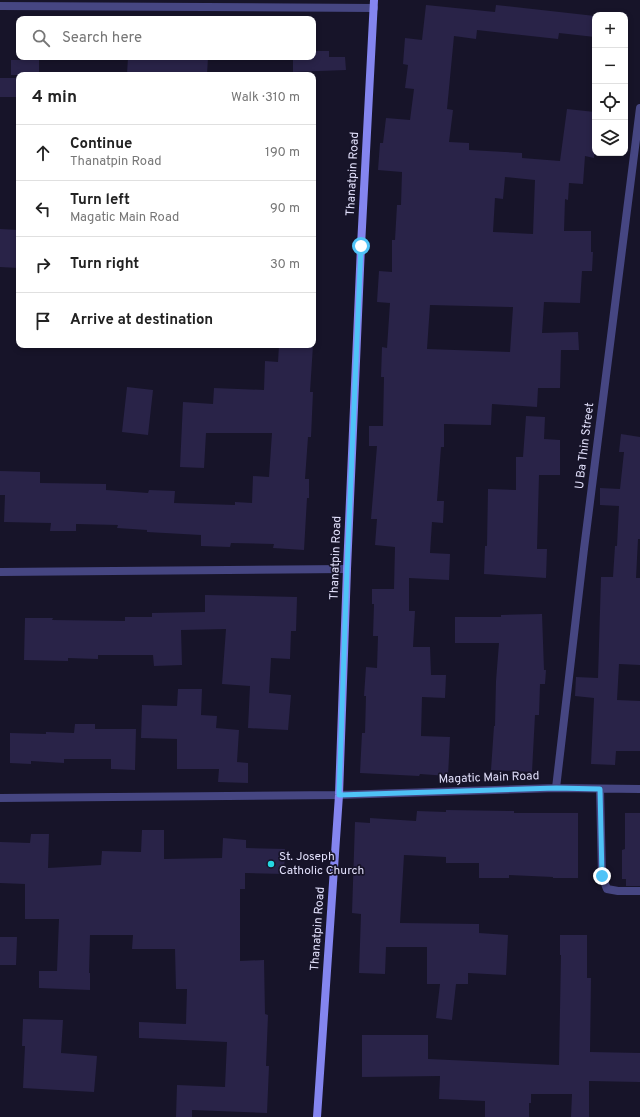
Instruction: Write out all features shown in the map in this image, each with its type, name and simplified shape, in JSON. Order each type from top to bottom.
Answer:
[{"type":"main road","name":"Thanatpin Road","points":[[317,1117],[339,795],[361,246],[374,4]]},
{"type":"street","points":[[0,6],[374,4]]},
{"type":"street","name":"U Ba Thin Street","points":[[556,788],[584,549],[640,108]]},
{"type":"street","points":[[0,572],[347,569]]},
{"type":"street","name":"Magatic Main Road","points":[[0,798],[339,795],[556,788],[640,790]]},
{"type":"street","points":[[600,789],[602,876],[607,889],[618,891],[640,891]]},
{"type":"building","points":[[426,5],[495,12],[496,5],[592,16],[592,37],[559,33],[558,39],[477,30],[476,39],[454,36],[447,109],[453,110],[449,142],[469,143],[469,150],[522,153],[522,158],[560,161],[567,109],[592,112],[592,156],[594,156],[594,158],[585,156],[583,184],[569,183],[568,200],[565,199],[564,231],[591,231],[591,252],[593,252],[592,271],[582,271],[580,303],[544,302],[542,333],[578,332],[579,350],[561,350],[560,388],[538,388],[537,407],[492,404],[491,425],[444,424],[444,447],[441,447],[437,501],[444,501],[443,523],[432,522],[430,553],[450,554],[449,580],[409,578],[409,611],[415,611],[413,647],[430,647],[431,675],[446,675],[445,698],[422,697],[421,736],[450,737],[448,776],[360,773],[362,733],[365,733],[366,696],[364,696],[366,667],[377,668],[378,636],[373,636],[374,604],[372,604],[372,589],[394,589],[395,547],[375,545],[377,519],[371,519],[377,446],[369,446],[369,426],[383,426],[384,377],[381,377],[382,347],[387,348],[390,303],[377,302],[379,271],[392,272],[392,240],[395,240],[397,205],[401,205],[402,172],[378,170],[380,143],[383,143],[386,118],[410,120],[414,89],[405,88],[408,65],[403,64],[405,38],[422,40]],"holes":[[[505,177],[535,180],[533,234],[493,232],[495,198],[503,199]],[[430,305],[513,307],[510,352],[427,349]]]},
{"type":"building","points":[[316,51],[329,51],[329,57],[345,57],[346,70],[293,72],[293,60],[316,60]]},
{"type":"building","points":[[11,60],[39,60],[39,72],[16,72],[16,75],[11,75]]},
{"type":"building","points":[[128,60],[208,60],[207,72],[127,72]]},
{"type":"building","points":[[0,78],[16,78],[16,97],[0,97]]},
{"type":"building","points":[[0,229],[16,230],[16,268],[0,267]]},
{"type":"building","points":[[279,348],[313,348],[310,392],[313,392],[311,437],[308,437],[305,479],[309,479],[309,498],[307,498],[304,550],[273,548],[274,544],[231,543],[230,547],[201,546],[201,535],[147,532],[147,530],[117,528],[118,525],[76,524],[76,531],[50,531],[51,523],[4,522],[5,495],[0,495],[0,471],[40,472],[40,483],[106,484],[106,490],[148,493],[149,490],[175,491],[174,503],[235,505],[235,502],[252,503],[253,476],[269,477],[272,433],[206,433],[204,468],[180,467],[183,402],[213,404],[214,388],[264,390],[265,361],[278,362]]},
{"type":"building","points":[[127,387],[153,390],[148,435],[122,432]]},
{"type":"building","points":[[526,416],[545,417],[544,439],[560,440],[560,475],[539,475],[537,549],[547,549],[546,578],[484,574],[485,546],[487,546],[488,489],[516,490],[516,457],[523,457]]},
{"type":"building","points":[[621,434],[640,437],[640,539],[638,539],[636,578],[640,578],[640,665],[619,664],[617,700],[640,701],[640,751],[616,751],[615,765],[591,764],[594,698],[575,696],[576,677],[598,678],[601,577],[613,577],[615,546],[617,546],[619,506],[600,505],[600,488],[620,489],[624,452],[619,452]]},
{"type":"building","points":[[205,595],[297,597],[296,631],[291,631],[290,659],[271,658],[269,693],[291,695],[288,730],[248,728],[250,686],[222,684],[226,629],[181,630],[182,665],[154,666],[153,655],[98,655],[98,659],[68,658],[68,661],[24,660],[25,618],[125,621],[125,617],[152,617],[152,613],[205,612]]},
{"type":"building","points":[[542,614],[544,670],[546,670],[545,684],[540,684],[539,715],[535,715],[532,772],[491,770],[495,726],[499,643],[455,643],[455,617],[501,617],[501,615]]},
{"type":"building","points":[[178,689],[202,689],[201,715],[217,716],[216,728],[239,730],[237,762],[248,763],[248,783],[218,782],[219,769],[177,769],[177,739],[141,738],[142,705],[177,706]]},
{"type":"building","points":[[75,724],[95,724],[95,729],[136,729],[135,770],[111,769],[111,759],[64,759],[64,763],[31,761],[31,764],[10,763],[10,733],[74,733]]},
{"type":"building","points":[[446,810],[514,811],[514,813],[578,813],[578,878],[509,875],[509,878],[479,878],[479,863],[446,863],[446,857],[404,855],[400,923],[479,924],[479,933],[508,935],[506,975],[468,973],[468,984],[456,984],[452,1020],[436,1018],[440,984],[427,984],[427,947],[386,947],[385,974],[359,973],[361,914],[352,913],[355,822],[370,823],[370,818],[416,821],[417,811],[446,812]]},
{"type":"building","points":[[625,813],[640,813],[640,886],[626,886],[626,879],[622,879],[622,850],[625,849]]},
{"type":"building","points":[[142,830],[164,830],[164,859],[222,858],[223,838],[246,840],[246,848],[285,849],[284,874],[245,873],[245,889],[240,889],[240,961],[264,960],[265,1014],[268,1015],[266,1066],[269,1066],[267,1113],[192,1110],[192,1117],[176,1117],[177,1085],[225,1087],[227,1042],[139,1038],[139,1022],[186,1024],[187,989],[176,989],[175,949],[132,949],[133,935],[90,935],[90,990],[39,988],[39,971],[57,971],[59,919],[25,919],[25,884],[0,883],[0,842],[30,843],[31,834],[49,834],[48,868],[101,865],[102,851],[141,852]]},
{"type":"building","points":[[560,935],[587,935],[587,978],[591,978],[590,1052],[640,1053],[640,1082],[589,1081],[589,1117],[571,1117],[572,1094],[531,1094],[531,1103],[529,1103],[529,1117],[485,1117],[485,1101],[439,1099],[440,1076],[362,1077],[362,1035],[428,1035],[428,1059],[559,1065]]},
{"type":"building","points":[[0,937],[17,937],[16,965],[0,965]]},
{"type":"building","points":[[23,1019],[63,1020],[61,1053],[97,1056],[94,1092],[23,1088],[25,1046],[22,1046]]},
{"type":"place","name":"St. Joseph Catholic Church","points":[[271,864]]},
{"type":"route","points":[[361,246],[339,795],[556,788],[600,789],[602,876]]}]
